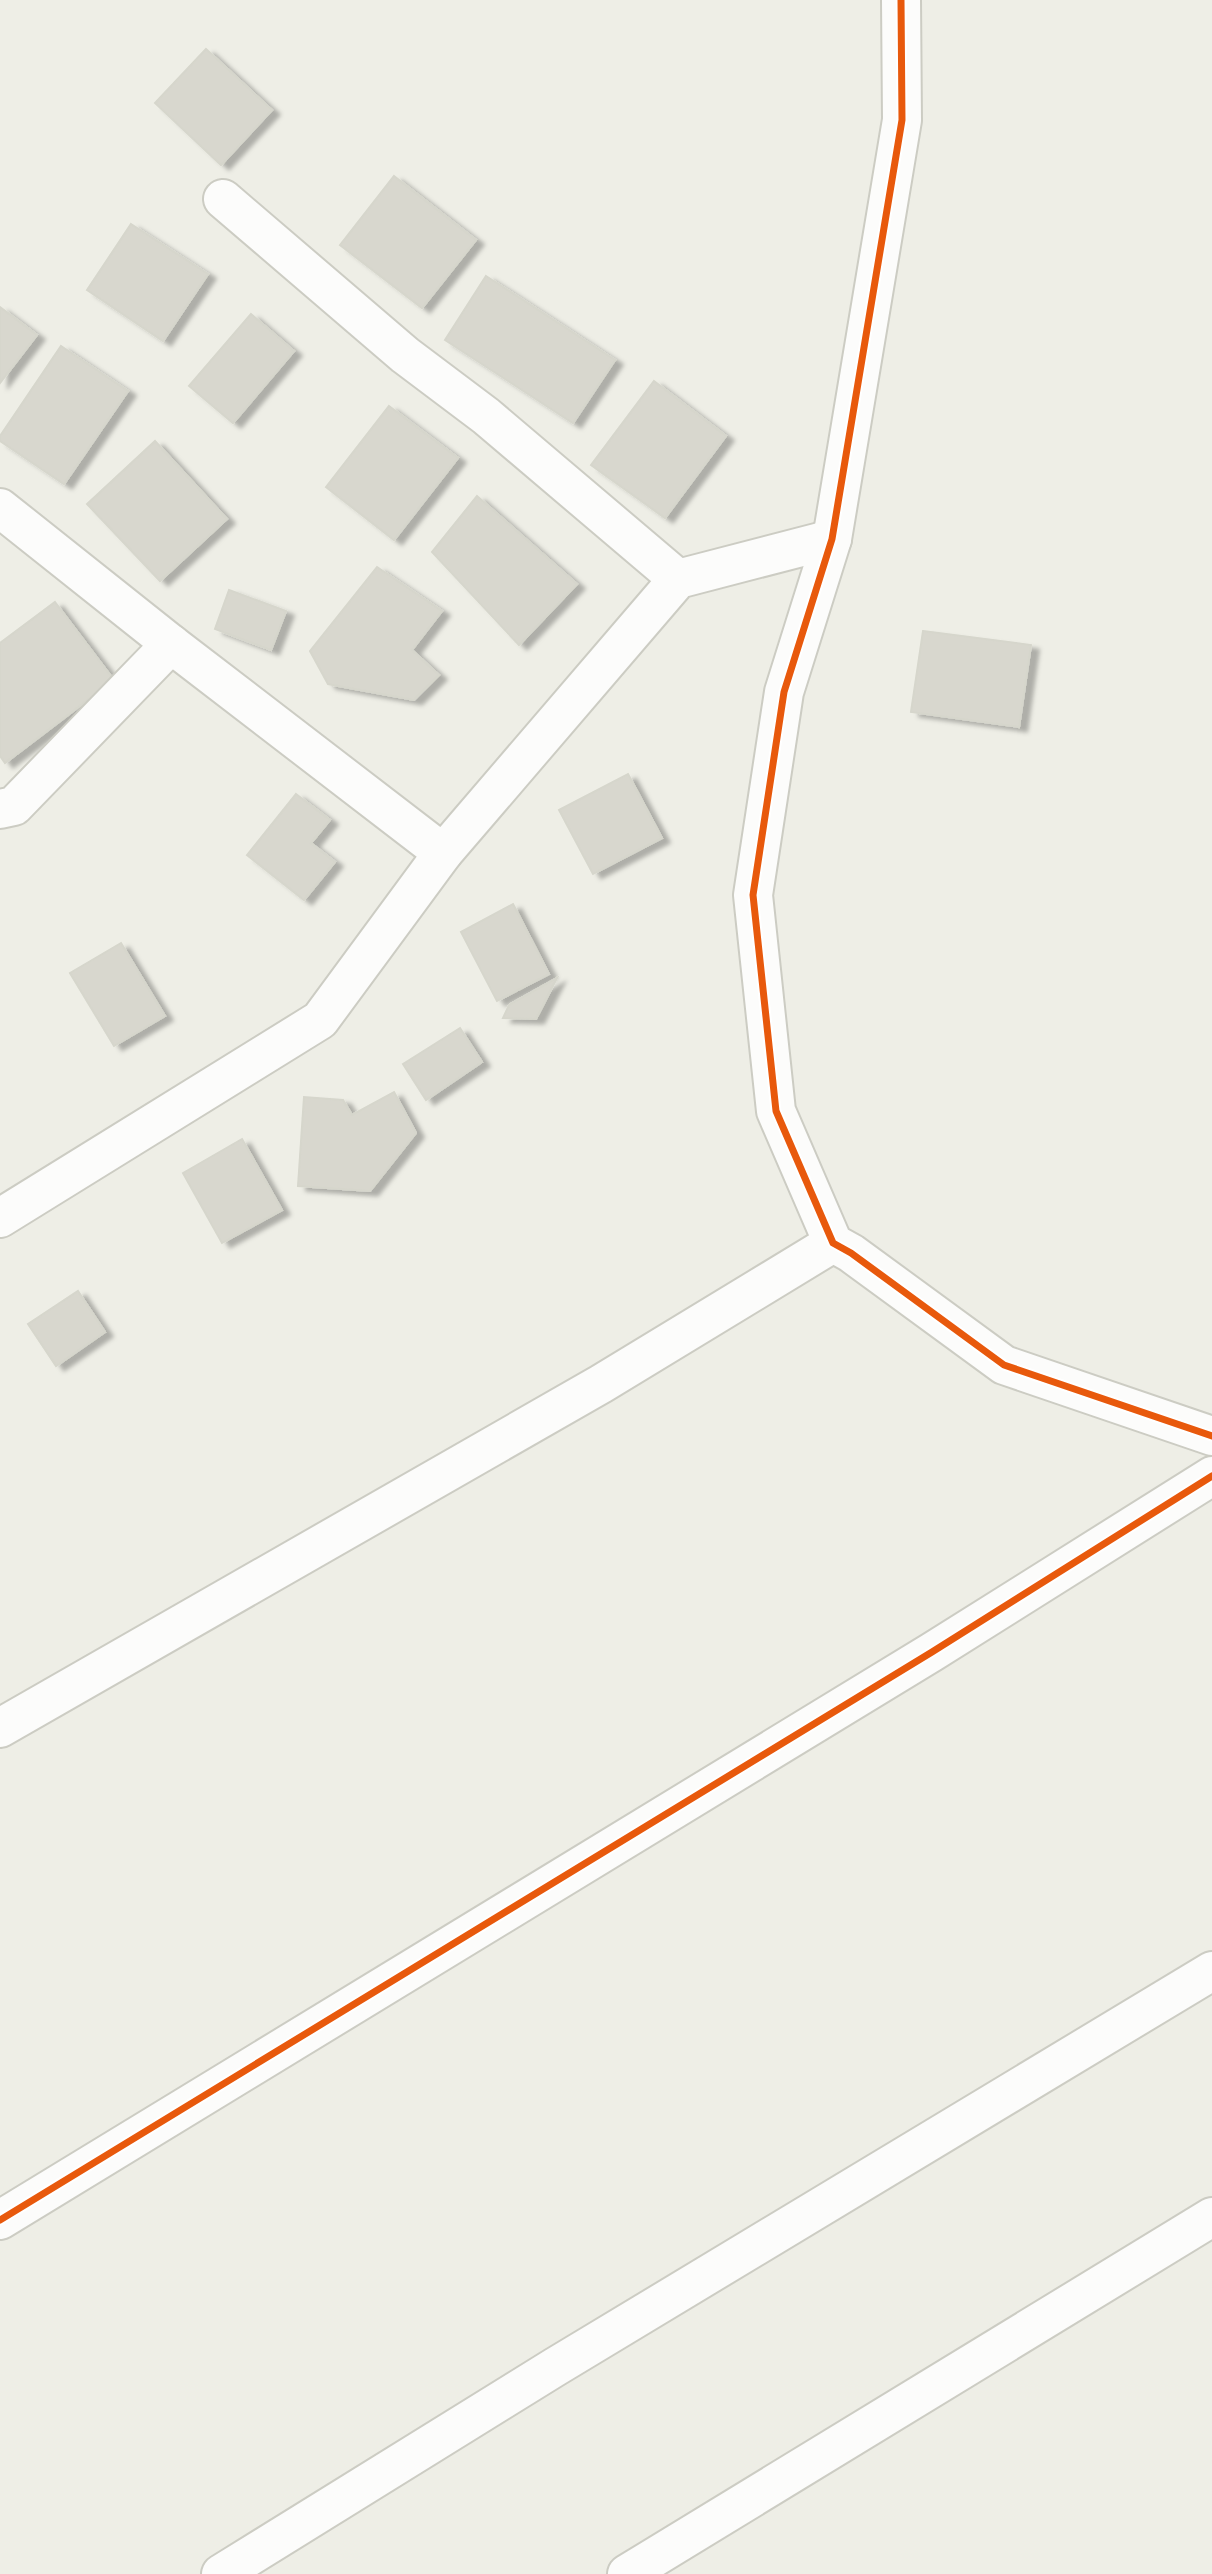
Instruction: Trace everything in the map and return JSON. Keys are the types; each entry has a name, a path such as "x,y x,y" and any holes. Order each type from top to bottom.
{"street":[{"path":"901,0 902,120 832,539 784,692 754,895 776,1111 833,1243 851,1253 1004,1364 1212,1436"},
{"path":"223,199 405,355 486,416 678,579"},
{"path":"0,508 171,644 443,853"},
{"path":"0,1218 320,1020 443,853 678,579 832,539"},
{"path":"0,809 14,806 171,644"},
{"path":"0,1728 601,1384 833,1243"},
{"path":"0,2220 920,1660 1212,1476"},
{"path":"221,2574 555,2367 1212,1971"},
{"path":"628,2574 1212,2217"}],"building":[{"path":"206,49 272,110 221,165 155,103"},
{"path":"394,176 476,240 422,308 340,245"},
{"path":"131,224 208,274 163,341 87,290"},
{"path":"486,276 615,360 573,423 445,340"},
{"path":"0,307 37,335 0,383"},
{"path":"251,314 294,351 233,423 189,386"},
{"path":"61,346 128,391 64,484 0,441 0,436"},
{"path":"654,381 726,436 665,518 591,465"},
{"path":"389,406 458,458 394,540 326,487"},
{"path":"155,441 227,519 160,581 87,504"},
{"path":"477,496 577,584 519,645 432,552"},
{"path":"377,567 442,611 412,650 439,675 414,700 328,684 310,651"},
{"path":"229,590 286,611 271,650 215,629"},
{"path":"55,602 114,680 5,763 0,756 0,643"},
{"path":"923,631 1031,645 1019,727 911,712"},
{"path":"628,774 662,838 593,874 559,810"},
{"path":"296,794 330,820 311,843 335,862 304,900 247,855"},
{"path":"513,904 549,974 497,1001 461,932"},
{"path":"121,943 165,1016 114,1046 70,973"},
{"path":"557,978 536,1019 503,1018 509,1005"},
{"path":"460,1028 482,1062 426,1100 403,1064"},
{"path":"394,1092 416,1133 370,1191 298,1186 304,1097 343,1100 352,1115"},
{"path":"242,1139 282,1210 222,1243 183,1173"},
{"path":"78,1291 105,1332 56,1366 28,1324"}],"cycle path":[{"path":"901,0 902,120 832,539 784,692 753,895 776,1111 833,1243 851,1253 1004,1365 1212,1436"},
{"path":"0,2220 932,1652 1212,1476"}]}
